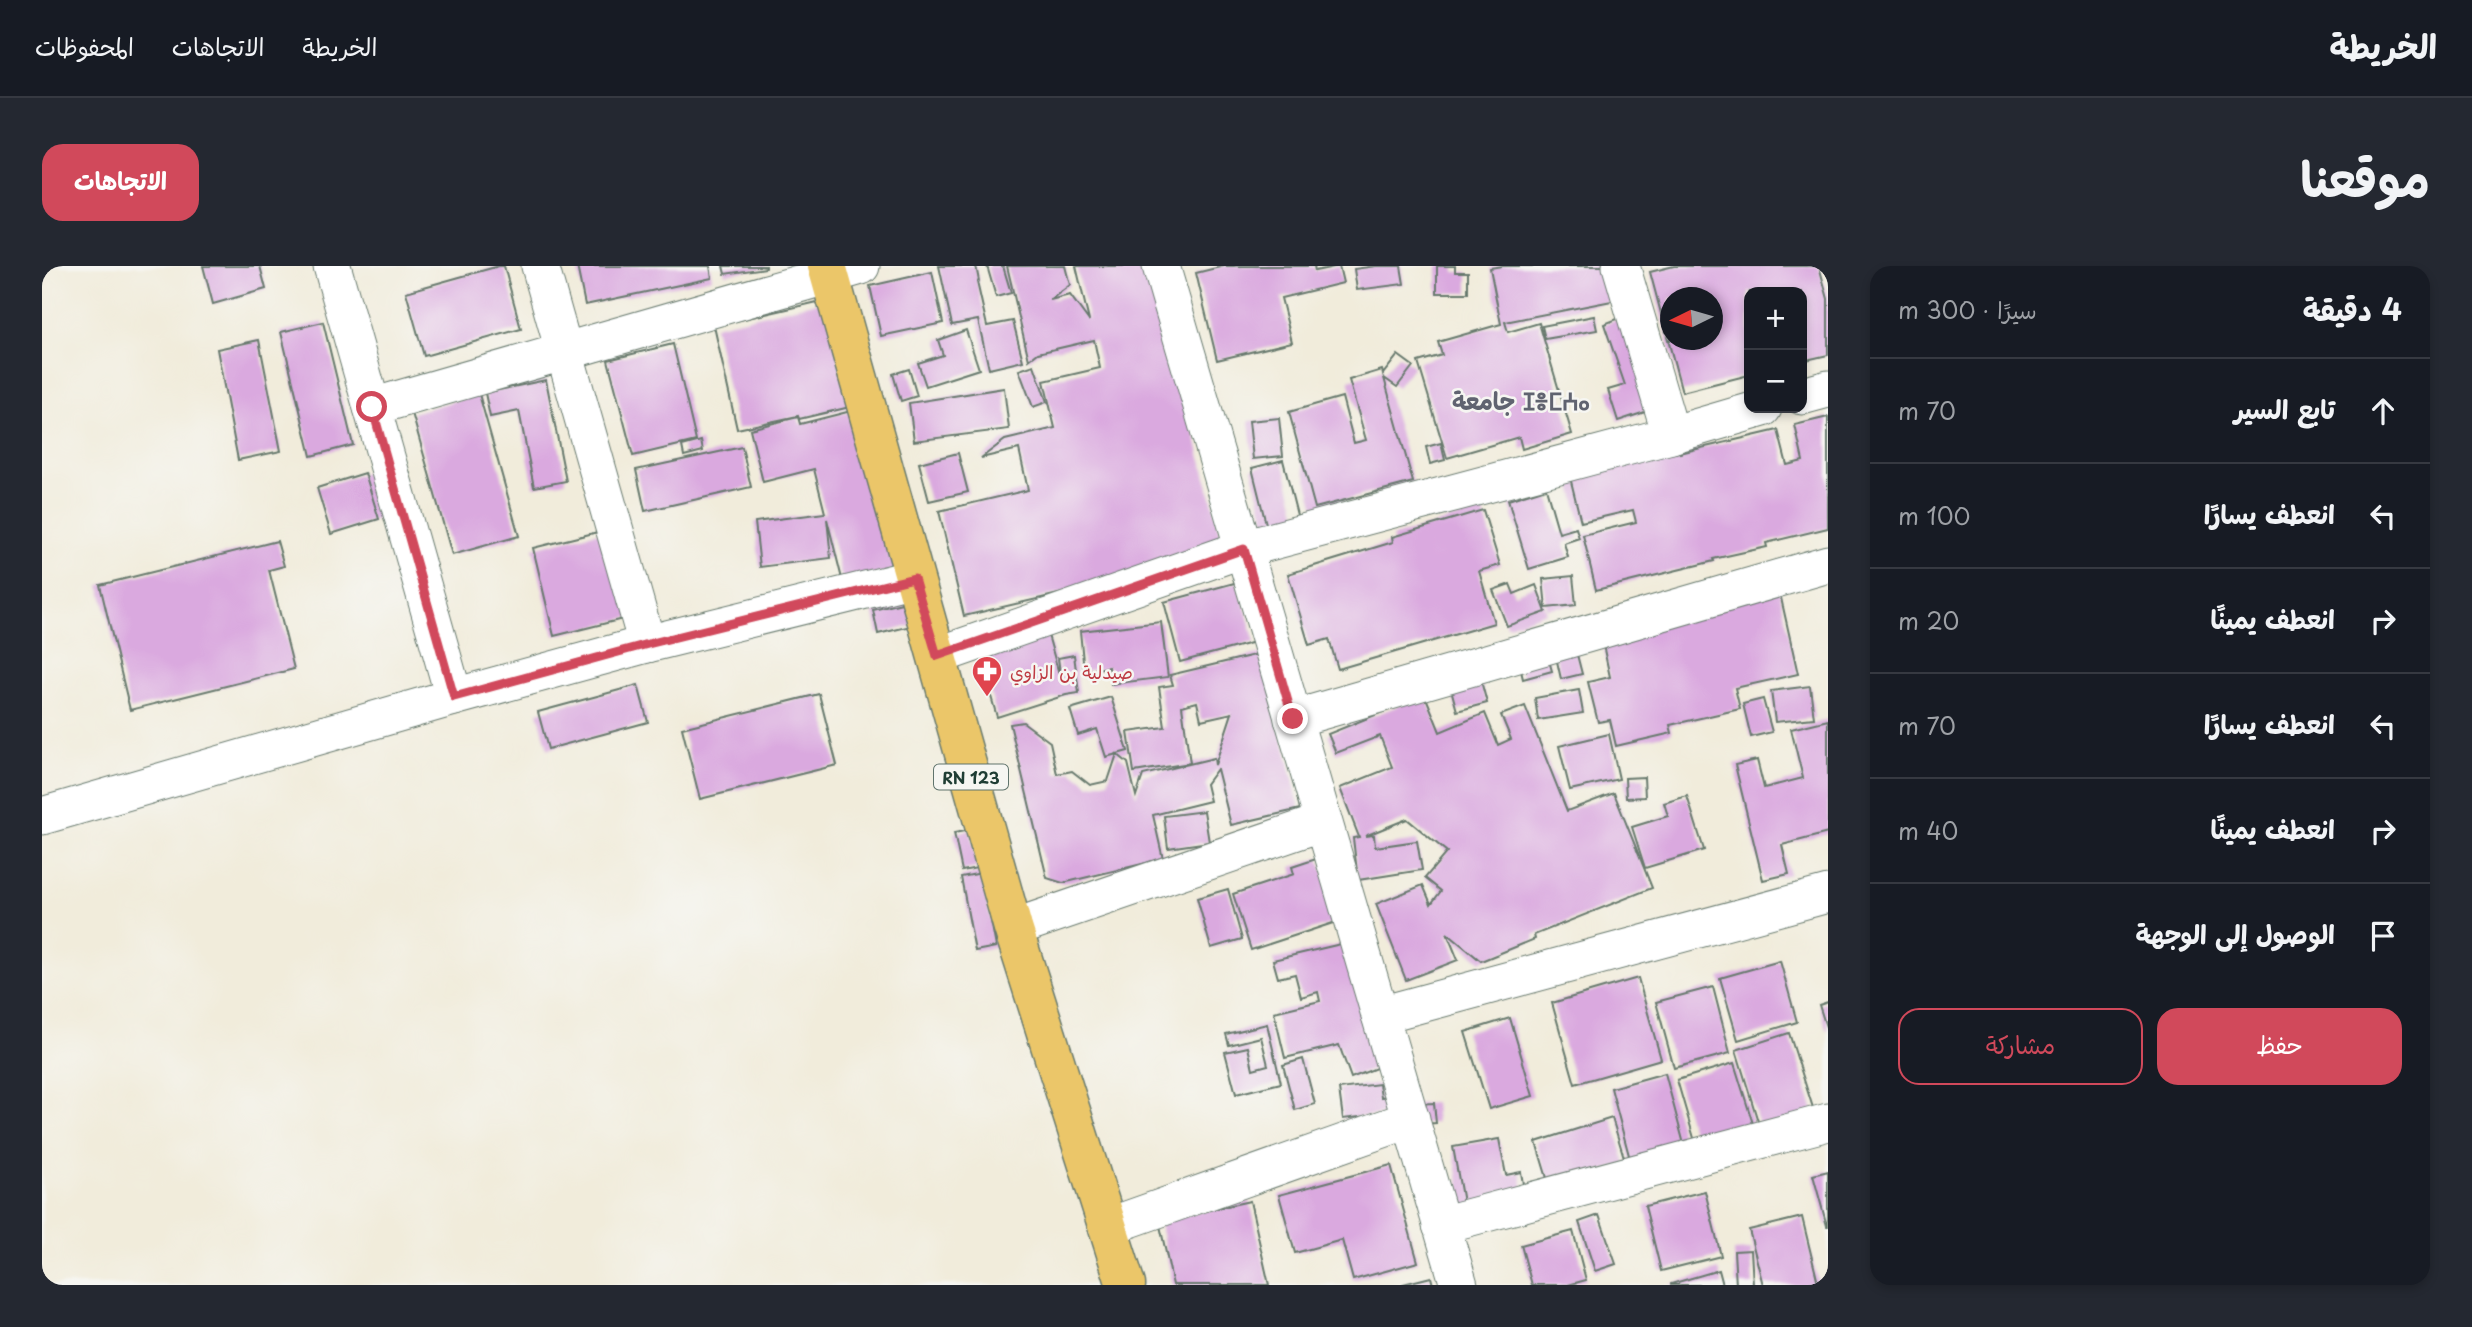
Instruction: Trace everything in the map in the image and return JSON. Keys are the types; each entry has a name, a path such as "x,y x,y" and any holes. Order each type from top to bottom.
{"main road":[{"name":"RN 123","path":"839,269 914,578 1013,928 1126,1285"}],"street":[{"path":"332,266 454,697"},
{"path":"540,266 648,644"},
{"path":"1161,266 1459,1285"},
{"path":"1621,266 1671,435"},
{"path":"372,407 839,269"},
{"path":"1807,395 1828,389"},
{"path":"937,656 1244,549 1746,413"},
{"path":"1293,719 1828,564"},
{"path":"42,816 648,644 914,578"},
{"path":"1013,928 1323,822"},
{"path":"1380,1015 1828,894"},
{"path":"1107,1227 1410,1119"},
{"path":"1441,1225 1828,1122"}],"building":[{"path":"203,266 260,266 266,289 213,304"},
{"path":"504,266 521,329 424,356 406,292"},
{"path":"577,266 710,266 712,278 585,305"},
{"path":"723,266 766,266 766,268 725,274"},
{"path":"939,266 976,266 987,326 1013,321 1023,361 989,369 978,320 952,325"},
{"path":"987,266 1003,266 1011,293 996,297"},
{"path":"1007,266 1065,266 1070,285 1050,300 1070,295 1089,321 1076,266 1152,266 1226,555 964,616 939,511 1028,490 1019,449 981,458 1005,440 1055,428 1044,381 1100,368 1094,340 1038,353 1029,360"},
{"path":"1224,266 1314,266 1315,271 1339,266 1343,283 1281,298 1292,342 1217,360 1196,273"},
{"path":"1401,266 1404,284 1357,290 1354,269"},
{"path":"1437,266 1455,266 1455,272 1468,272 1468,293 1437,293"},
{"path":"1610,266 1617,300 1505,322 1508,332 1539,323 1572,434 1522,449 1519,437 1447,458 1418,362 1442,355 1438,342 1501,324 1490,268"},
{"path":"1674,266 1819,266 1828,299 1828,355 1807,360 1807,287 1744,287 1744,376 1682,392 1671,350 1723,350 1723,287 1660,287 1660,310 1650,272"},
{"path":"932,272 943,323 881,336 870,286"},
{"path":"826,300 850,407 737,429 714,326"},
{"path":"1594,316 1597,330 1545,339 1542,326"},
{"path":"1625,316 1657,408 1618,421 1608,390 1625,385 1604,324"},
{"path":"323,322 353,445 311,456 281,332"},
{"path":"966,330 979,369 926,386 918,363 943,355 938,340"},
{"path":"259,340 281,451 238,460 217,349"},
{"path":"673,344 696,441 633,456 608,360"},
{"path":"1398,355 1413,366 1397,387 1384,378 1413,482 1315,508 1289,412 1342,397 1354,443 1366,440 1349,380 1382,370 1383,374"},
{"path":"1034,365 1047,402 1033,407 1019,370"},
{"path":"909,369 917,396 901,401 893,374"},
{"path":"546,380 566,481 534,487 519,411 490,417 485,393"},
{"path":"1004,388 1009,429 914,441 909,403"},
{"path":"479,394 519,536 452,555 412,413"},
{"path":"859,409 899,569 843,583 827,519 831,558 760,567 755,522 825,513 814,469 763,482 750,429 798,417 800,424"},
{"path":"1828,417 1828,528 1766,543 1767,547 1596,590 1583,535 1636,522 1633,510 1581,522 1569,473 1679,446 1680,453 1778,430 1787,465 1803,461 1795,425"},
{"path":"1279,418 1283,456 1253,459 1249,421"},
{"path":"701,441 703,451 684,456 682,446"},
{"path":"1441,443 1445,460 1430,464 1426,447"},
{"path":"742,447 751,487 645,511 636,470"},
{"path":"958,453 968,492 929,501 919,463"},
{"path":"1283,460 1298,519 1267,528 1252,468"},
{"path":"365,473 379,519 331,534 317,488"},
{"path":"1546,488 1559,533 1576,528 1579,538 1564,543 1568,557 1529,569 1508,500"},
{"path":"1483,510 1500,565 1479,571 1494,623 1338,669 1329,639 1309,645 1288,574 1393,542 1392,537"},
{"path":"610,529 631,617 554,636 533,548"},
{"path":"277,541 284,566 269,570 294,669 130,710 100,585"},
{"path":"1573,576 1576,605 1546,608 1543,579"},
{"path":"1238,582 1255,642 1180,662 1164,602"},
{"path":"1510,584 1514,594 1536,585 1546,612 1507,626 1493,590"},
{"path":"1779,589 1798,674 1735,688 1740,709 1670,725 1672,733 1616,746 1610,720 1598,722 1588,682 1610,677 1600,631"},
{"path":"910,601 915,625 878,634 873,610"},
{"path":"1161,622 1168,677 1111,684 1109,667 1084,671 1080,631"},
{"path":"1048,635 1061,681 1058,658 1074,655 1079,693 997,717 979,655"},
{"path":"1574,643 1582,674 1561,679 1554,648"},
{"path":"1546,650 1552,671 1523,679 1518,658"},
{"path":"1263,653 1300,809 1231,825 1217,769 1206,784 1210,801 1153,815 1163,859 1063,883 1047,878 1010,724 1023,722 1050,742 1057,774 1072,771 1090,785 1108,781 1117,754 1128,763 1136,796 1143,775 1214,758 1215,765 1232,713 1201,720 1197,702 1182,706 1190,763 1134,772 1128,732 1165,727 1159,687 1173,685 1170,675"},
{"path":"1478,670 1487,703 1457,711 1448,678"},
{"path":"638,685 648,722 548,749 538,712"},
{"path":"1810,686 1814,718 1775,722 1771,691"},
{"path":"1579,690 1583,713 1538,720 1535,698"},
{"path":"819,694 837,765 700,799 682,728"},
{"path":"1425,695 1440,732 1485,713 1498,745 1511,739 1501,715 1525,706 1567,811 1614,793 1652,888 1534,935 1535,939 1481,961 1447,933 1458,960 1406,980 1376,904 1423,885 1431,904 1441,891 1425,878 1447,852 1407,819 1365,836 1374,835 1375,847 1417,841 1422,870 1358,880 1353,838 1359,837 1340,788 1392,767 1380,736 1336,753 1328,734"},
{"path":"1111,697 1128,751 1106,757 1097,729 1078,735 1070,709"},
{"path":"1763,699 1772,732 1751,737 1743,704"},
{"path":"1828,720 1828,833 1782,845 1789,874 1763,880 1735,765 1757,760 1764,788 1803,778 1791,729"},
{"path":"1609,734 1619,779 1570,790 1559,746"},
{"path":"1644,777 1645,797 1626,798 1625,778"},
{"path":"1687,796 1704,850 1645,868 1632,827 1668,816 1664,803"},
{"path":"1204,811 1209,842 1168,848 1164,816"},
{"path":"970,830 977,868 962,871 954,833"},
{"path":"1319,858 1339,921 1251,950 1233,894 1294,874 1292,867"},
{"path":"982,873 996,947 975,951 961,877"},
{"path":"1228,889 1242,939 1211,948 1197,898"},
{"path":"1345,943 1379,1067 1351,1078 1339,1045 1285,1058 1274,1012 1320,1001 1318,992 1301,997 1295,974 1278,978 1273,960"},
{"path":"1780,961 1797,1022 1738,1040 1720,978"},
{"path":"1638,978 1661,1059 1575,1084 1552,1003"},
{"path":"1713,987 1730,1053 1674,1068 1656,1002"},
{"path":"1828,1002 1828,1030 1827,1030 1819,1005"},
{"path":"1510,1018 1533,1096 1489,1109 1465,1032"},
{"path":"1267,1024 1281,1083 1236,1094 1225,1052 1248,1047 1253,1069 1268,1065 1261,1037 1229,1045 1226,1034"},
{"path":"1789,1033 1814,1111 1760,1128 1736,1050"},
{"path":"1303,1059 1315,1104 1295,1110 1283,1065"},
{"path":"1734,1063 1754,1127 1696,1145 1677,1080"},
{"path":"1665,1073 1685,1148 1631,1163 1611,1088"},
{"path":"1379,1084 1381,1097 1394,1095 1396,1105 1434,1103 1436,1123 1393,1126 1392,1113 1343,1119 1339,1089"},
{"path":"1612,1118 1626,1164 1550,1188 1536,1142"},
{"path":"1499,1139 1506,1175 1521,1172 1525,1196 1464,1208 1453,1147"},
{"path":"1391,1165 1418,1262 1353,1280 1342,1240 1295,1253 1279,1195"},
{"path":"1828,1171 1828,1226 1827,1226 1813,1175"},
{"path":"1705,1191 1721,1256 1661,1271 1645,1206"},
{"path":"1250,1201 1269,1285 1173,1285 1159,1221"},
{"path":"1599,1215 1616,1264 1595,1271 1579,1222"},
{"path":"1802,1217 1818,1283 1763,1285 1749,1230"},
{"path":"1573,1231 1586,1280 1568,1285 1532,1285 1521,1245"},
{"path":"1751,1250 1753,1285 1736,1285 1734,1251"},
{"path":"1719,1270 1723,1285 1671,1285 1671,1284"},
{"path":"1431,1277 1433,1285 1403,1285 1403,1284"}],"place":[{"name":"صيدلية بن الزاوي","path":"987,698"}],"district":[{"name":"جامعة ⵊⴻⵎⵄⴰ","path":"1521,400"}],"route":[{"path":"372,407 454,697 648,644 914,578 937,656 1244,549 1293,719"}]}
